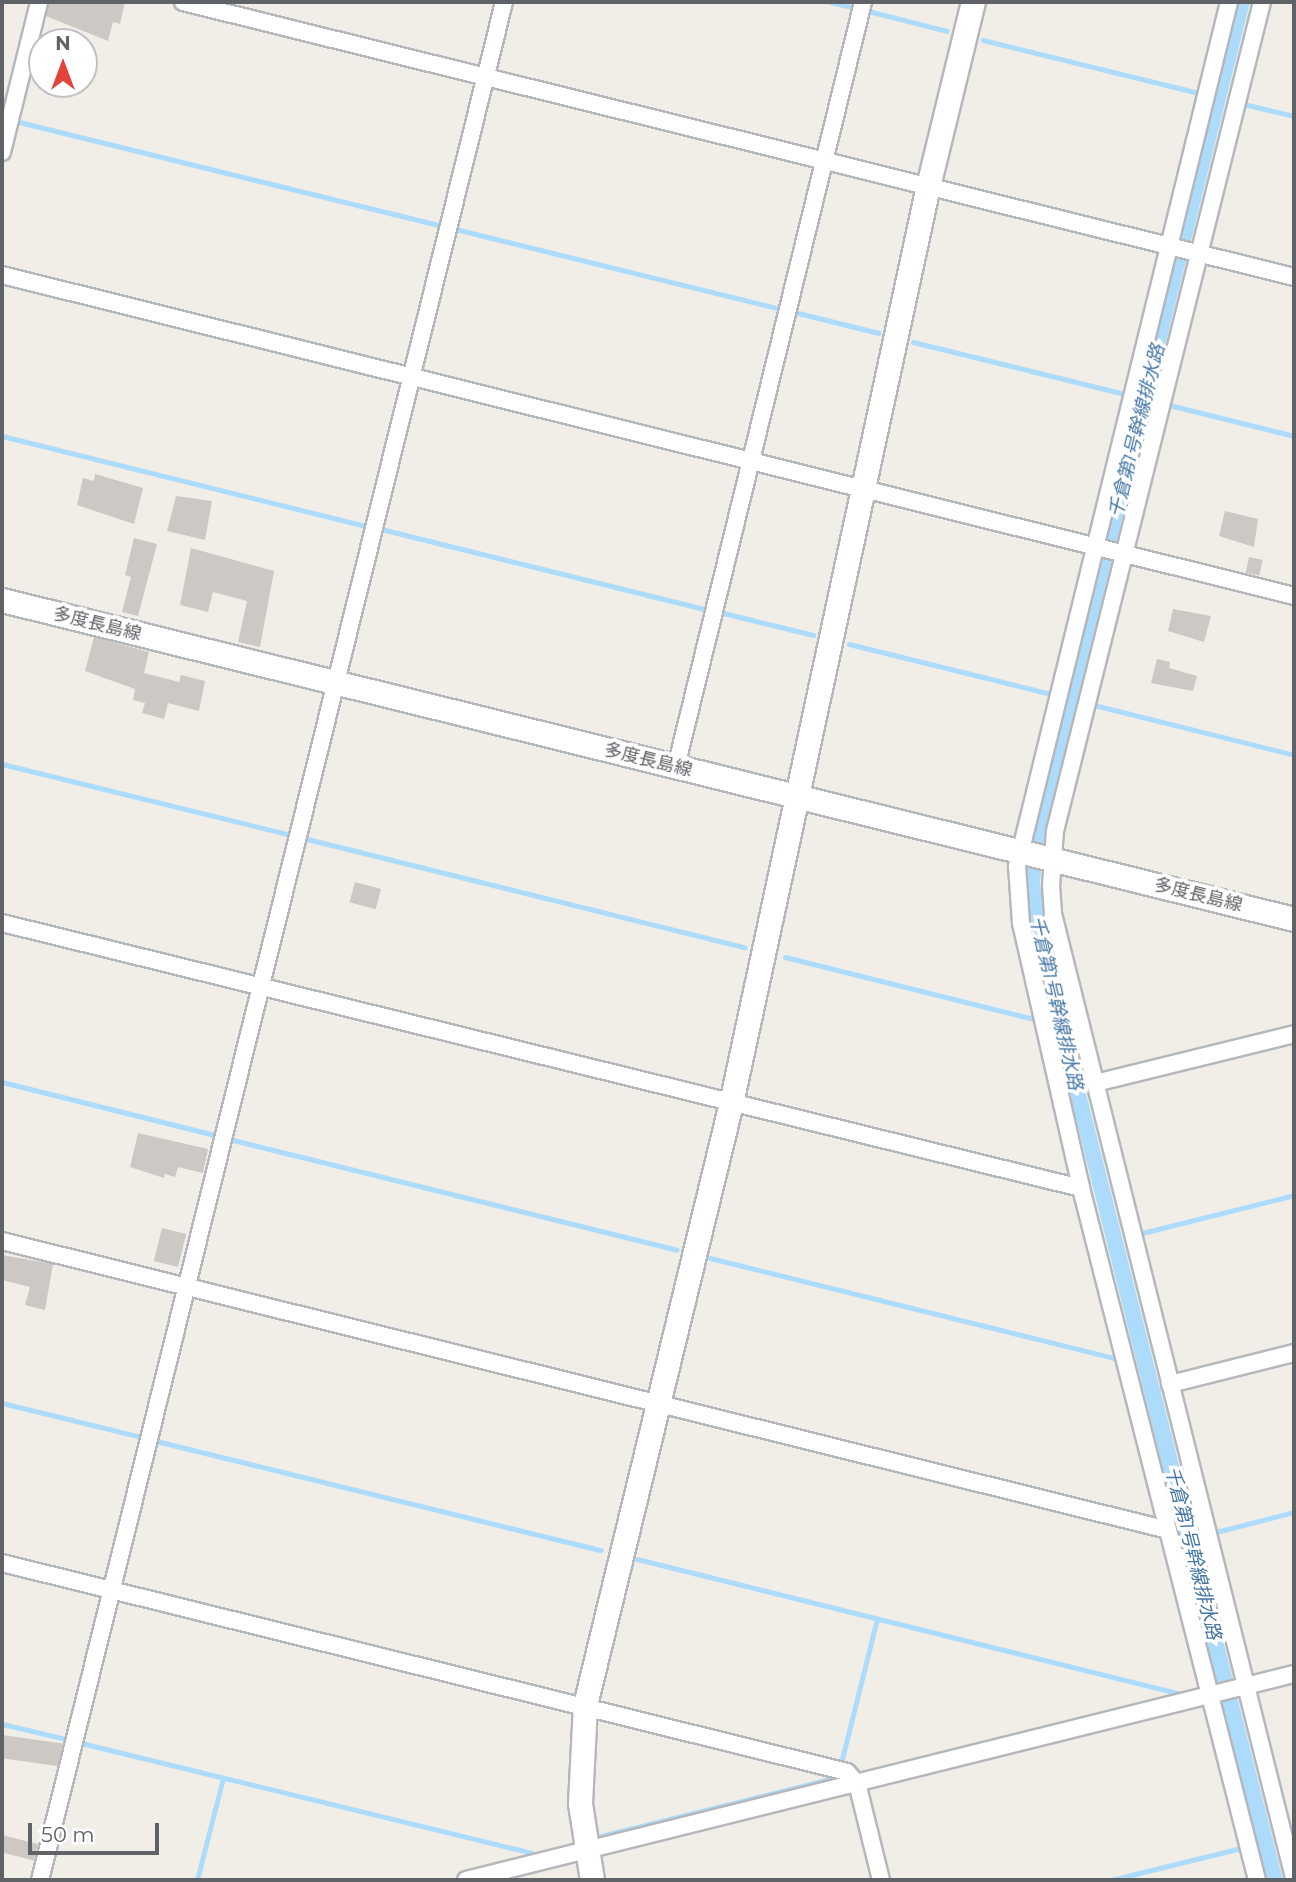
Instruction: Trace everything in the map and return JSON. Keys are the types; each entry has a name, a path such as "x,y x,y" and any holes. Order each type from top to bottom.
{"street":[{"path":"2,152 38,2"},
{"path":"183,2 1294,277"},
{"path":"40,1880 184,1287 261,987 504,2"},
{"path":"676,767 863,2"},
{"path":"593,1880 585,1850 579,1756 584,1705 730,1102 928,186 973,2"},
{"path":"1229,2 1021,852 1021,923 1081,1188 1213,1695 1257,1880"},
{"path":"1262,2 1121,554 1050,859 1054,914 1243,1687 1294,1878"},
{"path":"2,275 1294,596"},
{"name":"多度長島線","path":"2,600 1294,919"},
{"path":"2,923 1081,1188"},
{"path":"1095,1083 1294,1034"},
{"path":"2,1241 1168,1530"},
{"path":"1170,1384 1294,1353"},
{"path":"2,1563 847,1772 857,1783 881,1880"},
{"path":"466,1880 1294,1674"}],"water":[{"name":"千倉第1号幹線排水路","path":"1236,2 1250,2 1045,830 1040,882 1047,938 1283,1880 1265,1880 1030,933 1026,902 1027,853"}],"building":[{"path":"49,2 125,2 120,24 113,22 108,41 98,37 98,28 76,28 46,16"},
{"path":"95,474 143,488 134,524 77,505 83,478 94,481"},
{"path":"176,496 212,501 205,540 167,531"},
{"path":"1225,511 1258,519 1254,547 1219,536"},
{"path":"134,538 157,544 138,616 122,612 131,577 125,575"},
{"path":"191,548 274,571 260,647 238,642 247,601 213,592 208,612 180,605"},
{"path":"1249,557 1263,560 1259,576 1246,573"},
{"path":"1173,609 1211,616 1204,642 1168,631"},
{"path":"94,637 149,652 144,673 179,682 181,675 205,681 199,711 168,703 164,719 142,713 145,703 133,700 135,689 85,671"},
{"path":"1157,659 1170,662 1169,668 1197,676 1193,691 1151,683"},
{"path":"355,882 381,889 376,909 350,902"},
{"path":"138,1133 208,1149 203,1173 178,1167 175,1177 165,1174 164,1178 130,1167"},
{"path":"162,1228 186,1234 178,1267 154,1261"},
{"path":"2,1255 53,1264 45,1310 25,1305 30,1287 2,1280"},
{"path":"2,1735 62,1743 59,1766 2,1758"},
{"path":"2,1835 38,1844 34,1860 2,1853"}],"waterway":[{"path":"830,2 856,8"},
{"path":"868,11 947,31"},
{"path":"983,40 1199,93"},
{"path":"1243,104 1294,116"},
{"path":"15,121 440,225"},
{"path":"455,229 784,310"},
{"path":"794,312 878,333"},
{"path":"913,342 1124,394"},
{"path":"1169,405 1294,436"},
{"path":"2,436 366,526"},
{"path":"381,529 708,610"},
{"path":"719,612 813,635"},
{"path":"849,644 1051,694"},
{"path":"1094,705 1294,755"},
{"path":"2,764 290,835"},
{"path":"303,838 745,947"},
{"path":"785,957 1034,1019"},
{"path":"2,1082 214,1135"},
{"path":"229,1139 676,1250"},
{"path":"1142,1233 1294,1195"},
{"path":"710,1258 1121,1360"},
{"path":"2,1403 141,1437"},
{"path":"156,1441 601,1550"},
{"path":"1216,1532 1294,1512"},
{"path":"637,1559 1181,1694 1202,1688"},
{"path":"841,1763 877,1619"},
{"path":"2,1724 66,1739"},
{"path":"81,1743 532,1853"},
{"path":"601,1836 838,1777"},
{"path":"197,1880 223,1778"},
{"path":"1111,1880 1241,1848"}]}
